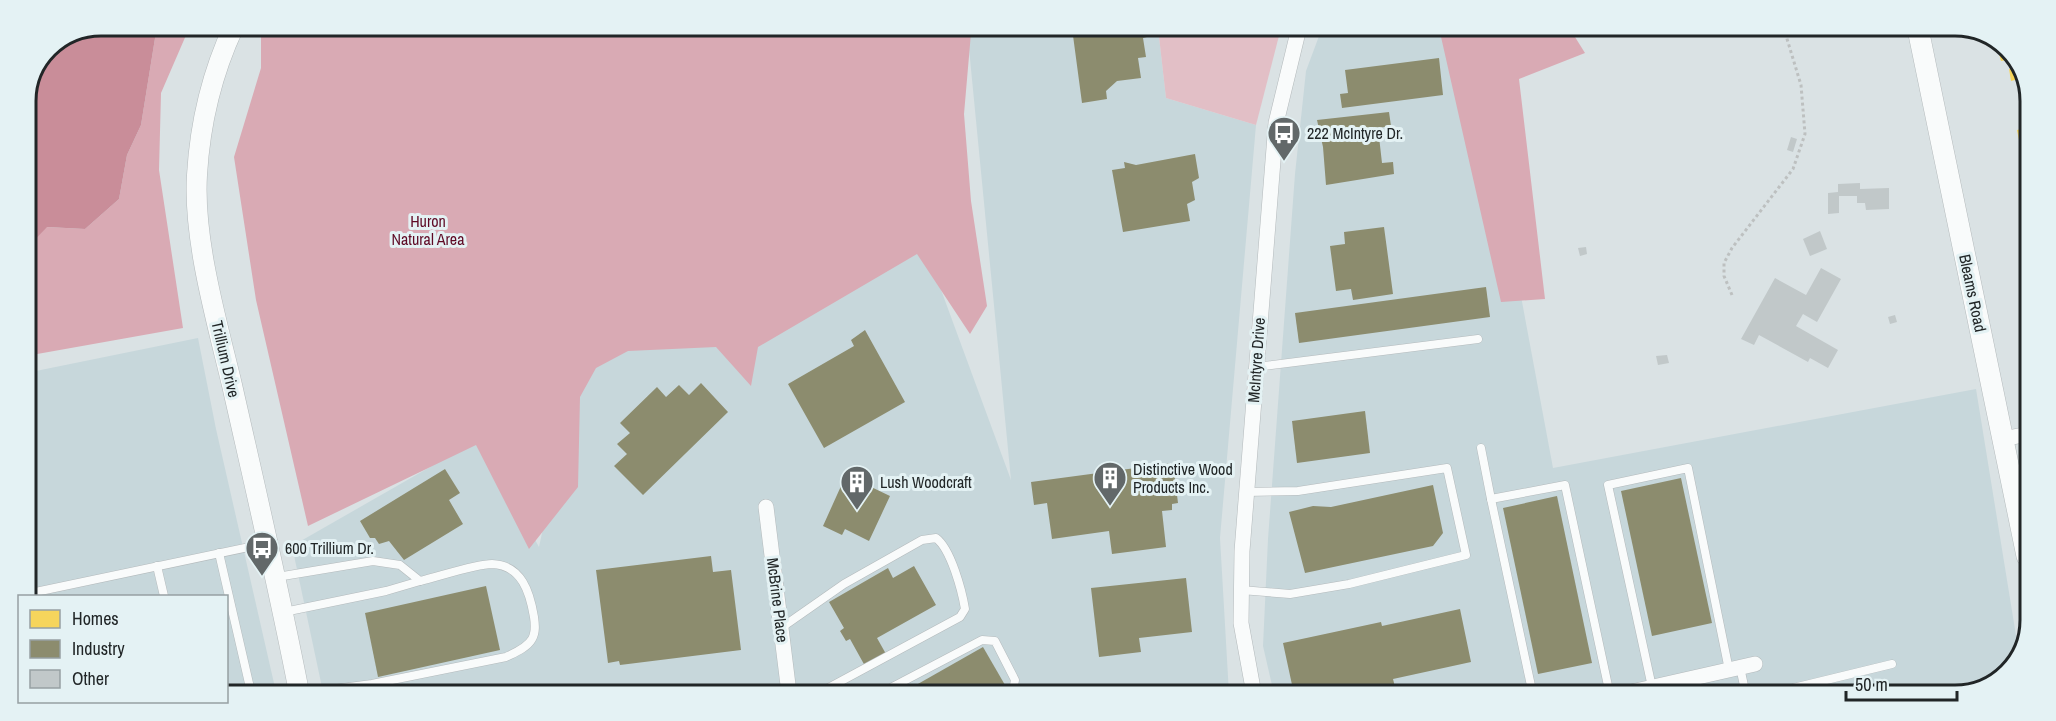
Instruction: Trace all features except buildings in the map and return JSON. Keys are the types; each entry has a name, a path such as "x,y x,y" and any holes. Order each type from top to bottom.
{"main road":[{"name":"Bleams Road","path":"1919,36 2020,522"}],"street":[{"name":"Trillium Drive","path":"230,36 212,81 204,119 197,176 200,222 213,302 276,577 298,685"},
{"name":"McIntyre Drive","path":"1252,685 1240,623 1246,492 1276,123 1297,36"},
{"path":"2003,439 2020,436"},
{"name":"McBrine Place","path":"766,507 788,685"},
{"path":"1661,685 1742,667"}],"lane":[{"path":"1256,367 1478,339"},
{"path":"1481,448 1531,685"},
{"path":"1241,590 1290,594 1349,584 1466,555 1447,468 1298,491 1246,492"},
{"path":"1652,685 1608,485 1688,468 1742,667 1745,685"},
{"path":"1491,499 1565,485 1608,685"},
{"path":"781,628 844,584 922,540 930,537 944,544 963,598 965,609 960,617 834,685"},
{"path":"36,592 268,543"},
{"path":"219,553 249,685"},
{"path":"276,577 373,561 400,565 420,581"},
{"path":"283,612 386,591 492,564 511,569 524,582 531,598 536,629 532,640 521,650 506,657 364,685"},
{"path":"157,566 164,595"},
{"path":"895,685 982,640 995,641 1015,680 1015,685"},
{"path":"1806,685 1892,664"}],"path":[{"path":"1732,295 1724,276 1724,263 1732,248 1793,169 1805,134 1801,85 1786,36"}],"shaded area":[{"path":"155,36 141,125 127,155 119,199 85,229 47,227 36,239 36,101 37,88 47,65 65,47 88,37"},
{"path":"968,36 1159,36 1166,98 1256,125 1220,538 1228,685 322,685 292,546 479,439 539,547 578,366 926,249 1011,480"},
{"path":"1159,36 1279,36 1256,125 1166,98"},
{"path":"1319,36 1472,36 1553,468 1976,389 2017,641 2007,660 1991,674 1976,682 1955,685 1272,685 1263,646 1268,539 1295,174 1306,71"},
{"path":"198,338 216,429 274,685 228,685 228,595 36,595 36,371"}],"green space":[{"path":"155,36 186,36 161,93 159,170 183,328 36,354 36,238 46,227 85,229 119,199 127,155 141,125"},
{"name":"Huron Natural Area","path":"261,36 971,36 964,114 971,201 987,306 970,334 917,254 758,347 751,386 716,347 628,351 596,368 580,397 578,487 529,549 476,445 308,526 256,300 234,157 261,68"},
{"path":"1441,36 1574,36 1585,53 1519,79 1545,299 1501,302"}],"place":[{"name":"222 McIntyre Dr.","path":"1284,162"},
{"name":"Distinctive Wood Products Inc.","path":"1110,507"},
{"name":"Lush Woodcraft","path":"857,511"},
{"name":"600 Trillium Dr.","path":"262,577"}]}
